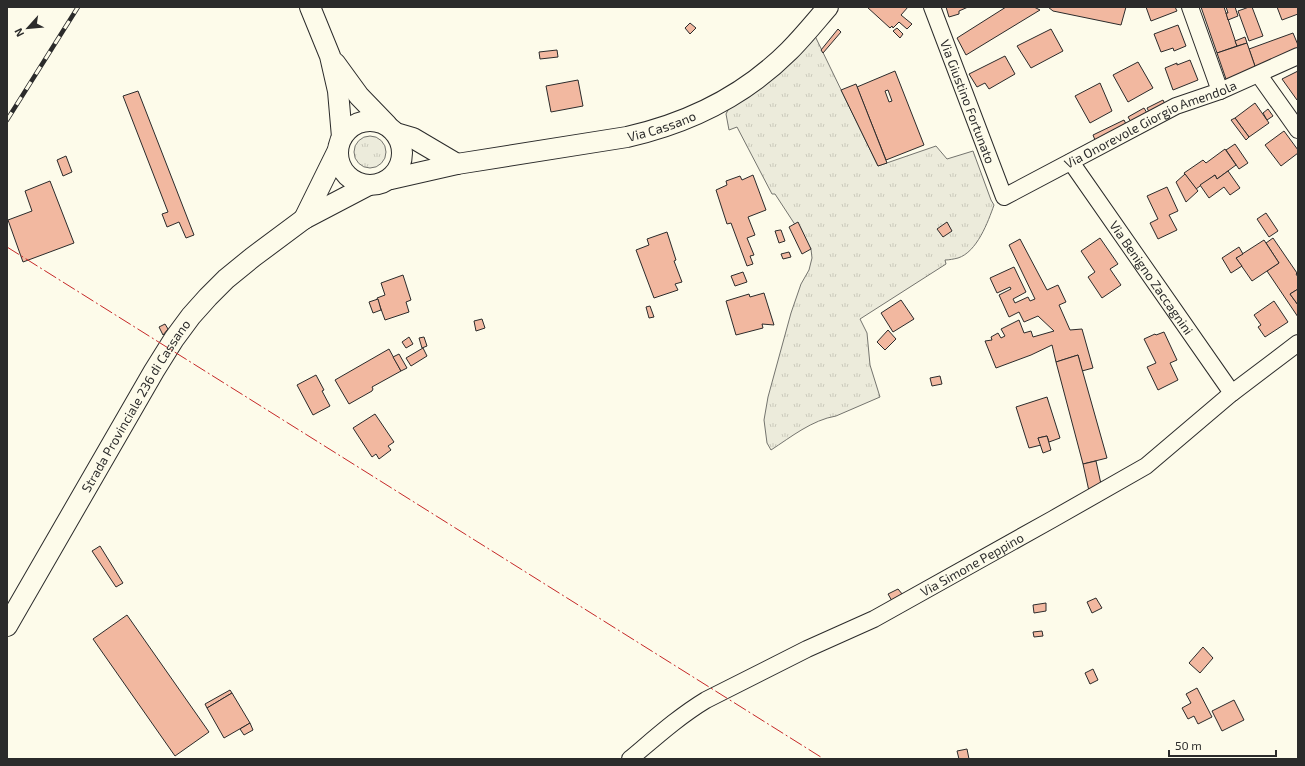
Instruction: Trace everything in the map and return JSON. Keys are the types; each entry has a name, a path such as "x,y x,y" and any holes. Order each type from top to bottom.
{"main road":[{"path":"310,7 330,56 338,91 340,144 339,160 342,170 357,183 367,186 380,184 391,178 398,171 403,152 401,142 391,129 359,96 330,56"},
{"name":"Via Cassano","path":"391,178 457,164 627,137 676,124 729,98 768,71 790,50 828,7"},
{"path":"304,219 348,129 357,124 367,121 377,122 413,138 457,164"},
{"name":"Strada Provinciale 236 di Cassano","path":"7,626 154,371 178,334 208,297 226,279 253,257 304,219 367,186"}],"street":[{"name":"Via Giustino Fortunato","path":"932,7 1004,197"},
{"path":"1190,7 1220,91"},
{"name":"Via Onorevole Giorgio Amendola","path":"1004,197 1176,106 1220,91 1259,75 1298,56"},
{"path":"1259,75 1298,130"},
{"name":"Via Benigno Zaccagnini","path":"1071,162 1232,393"},
{"name":"Via Simone Peppino","path":"630,759 662,731 706,700 874,618 1054,519 1146,466 1232,393 1298,343"}],"green space":[{"path":"815,36 878,166 936,146 947,159 973,151 994,205 981,236 971,250 958,258 945,260 946,264 860,319 867,333 870,365 880,397 836,416 810,425 771,450 767,443 764,420 768,397 791,313 801,284 809,270 812,258 811,249 775,194 772,194 737,127 729,130 726,114 731,104"},
{"path":"367,136 373,136 382,140 386,152 382,164 373,168 367,168 358,164 354,155 354,149 358,140"}],"building":[{"path":"867,7 908,7 901,15 912,24 907,29 899,22 893,28 892,26 890,28"},
{"path":"946,7 968,7 959,11 959,14 949,17"},
{"path":"1006,7 1034,7 1040,10 966,55 957,38"},
{"path":"1048,7 1126,7 1121,25 1053,11"},
{"path":"1146,7 1175,7 1177,11 1151,21"},
{"path":"1201,7 1224,7 1237,46 1217,53"},
{"path":"1226,7 1235,7 1238,16 1228,20"},
{"path":"1252,7 1263,36 1249,41 1238,11"},
{"path":"1277,7 1298,7 1298,14 1282,20"},
{"path":"690,23 696,28 690,34 685,28"},
{"path":"1178,25 1186,46 1174,51 1173,48 1161,52 1154,34"},
{"path":"897,28 903,34 900,38 893,31"},
{"path":"838,29 841,32 823,53 821,50"},
{"path":"1051,29 1063,51 1031,68 1017,46"},
{"path":"1293,33 1298,45 1298,54 1257,72 1249,49"},
{"path":"1245,37 1247,43 1237,46 1235,41"},
{"path":"1247,43 1257,72 1227,82 1217,53"},
{"path":"557,50 558,57 540,59 539,52"},
{"path":"1005,56 1015,74 989,89 985,83 977,87 969,74"},
{"path":"1190,60 1198,80 1173,90 1165,68"},
{"path":"1138,62 1153,88 1128,102 1113,75"},
{"path":"895,71 924,145 886,160 857,87","holes":["888,90 892,101 889,102 885,91"]},
{"path":"1298,71 1298,100 1297,100 1282,79"},
{"path":"578,80 583,106 551,112 546,86"},
{"path":"1100,83 1112,111 1090,123 1075,96"},
{"path":"856,84 887,163 878,166 841,90"},
{"path":"138,91 194,235 186,238 179,222 167,227 162,214 168,212 123,96"},
{"path":"1163,100 1165,104 1149,112 1147,108"},
{"path":"1255,103 1269,123 1249,137 1235,118"},
{"path":"1144,108 1147,113 1131,122 1128,117"},
{"path":"1268,109 1273,116 1267,120 1263,113"},
{"path":"1235,118 1249,137 1246,140 1231,120"},
{"path":"1124,120 1126,124 1095,140 1093,135"},
{"path":"1284,131 1298,150 1298,153 1281,166 1265,145"},
{"path":"1235,144 1248,163 1239,169 1226,150"},
{"path":"1225,149 1236,165 1217,179 1215,175 1196,189 1184,173 1203,160 1206,163"},
{"path":"66,156 72,172 63,176 57,160"},
{"path":"1228,171 1240,188 1230,195 1224,187 1209,198 1200,185 1215,175 1217,179"},
{"path":"1185,174 1198,191 1186,202 1176,182"},
{"path":"753,175 766,210 748,217 755,235 747,238 754,255 750,256 753,264 747,266 731,223 727,224 716,190 727,185 726,181 740,176 742,180"},
{"path":"50,181 74,243 23,262 8,220 32,211 25,191"},
{"path":"1167,187 1178,211 1169,215 1177,230 1158,239 1150,223 1158,219 1147,196"},
{"path":"1266,213 1278,231 1269,237 1257,219"},
{"path":"798,222 811,249 802,254 789,227"},
{"path":"947,222 952,231 943,237 937,229"},
{"path":"781,230 785,241 779,243 775,231"},
{"path":"667,232 676,260 674,261 682,282 675,284 678,290 654,298 636,250 649,245 647,239"},
{"path":"1100,238 1118,264 1110,269 1121,285 1102,298 1088,277 1095,272 1081,251"},
{"path":"1273,238 1297,273 1298,289 1290,294 1298,305 1298,317 1267,271 1279,263 1266,243"},
{"path":"1020,239 1047,290 1058,285 1066,302 1059,305 1070,330 1082,329 1093,368 1082,371 1078,355 1056,362 1052,345 1031,355 996,368 985,341 992,340 991,337 998,333 1001,338 1005,336 1001,329 1019,320 1024,333 1031,331 1033,337 1054,331 1038,316 1024,322 1019,312 1009,317 999,295 1011,289 1010,287 997,293 990,278 1014,267 1026,292 1013,299 1015,303 1028,297 1030,301 1035,299 1009,245"},
{"path":"1264,240 1279,263 1252,281 1236,258"},
{"path":"1239,247 1243,254 1236,258 1242,266 1231,273 1222,258"},
{"path":"789,252 791,257 783,259 781,254"},
{"path":"743,272 747,282 735,286 731,276"},
{"path":"403,275 411,300 406,302 409,312 385,320 377,298 385,295 381,283"},
{"path":"1298,289 1298,305 1290,294"},
{"path":"764,293 774,325 762,324 763,328 736,335 726,301 749,294 750,297"},
{"path":"378,299 381,310 373,313 369,302"},
{"path":"901,300 914,319 893,332 881,313"},
{"path":"1274,301 1288,322 1265,337 1258,327 1261,325 1254,315"},
{"path":"650,306 654,317 649,318 646,307"},
{"path":"482,319 485,328 476,331 474,321"},
{"path":"165,324 168,329 163,335 159,327"},
{"path":"888,330 896,339 885,350 877,342"},
{"path":"1164,332 1177,360 1170,363 1178,380 1158,390 1147,367 1156,363 1144,339"},
{"path":"409,337 413,344 406,348 402,342"},
{"path":"424,337 427,346 422,348 419,338"},
{"path":"423,348 427,356 411,366 406,358"},
{"path":"389,349 401,371 372,387 372,391 349,404 335,380"},
{"path":"399,354 407,368 401,371 393,357"},
{"path":"1078,355 1107,458 1083,464 1056,362"},
{"path":"316,375 330,406 313,415 297,385"},
{"path":"940,376 942,384 932,386 930,378"},
{"path":"1047,397 1060,438 1049,442 1047,436 1038,438 1041,445 1029,448 1016,407"},
{"path":"375,414 394,442 388,446 391,450 379,459 376,454 372,457 353,428"},
{"path":"1047,436 1051,450 1043,453 1038,438"},
{"path":"1096,461 1101,484 1089,491 1083,464"},
{"path":"100,546 123,583 116,587 92,551"},
{"path":"898,589 903,595 892,601 888,594"},
{"path":"1096,598 1102,608 1092,613 1087,602"},
{"path":"1046,603 1046,611 1034,613 1033,605"},
{"path":"127,615 209,732 175,756 93,639"},
{"path":"1042,631 1043,636 1034,637 1033,632"},
{"path":"1203,647 1213,658 1200,673 1189,663"},
{"path":"1093,669 1098,680 1090,684 1085,673"},
{"path":"1197,688 1212,717 1198,724 1194,716 1188,719 1182,708 1191,703 1186,694"},
{"path":"230,690 232,693 207,708 205,704"},
{"path":"232,693 250,723 224,738 207,708"},
{"path":"1234,700 1244,720 1222,731 1212,711"},
{"path":"250,723 253,730 244,735 240,729"},
{"path":"967,749 969,759 959,759 957,751"}],"railway":[{"path":"7,120 78,7"}],"power":[{"path":"7,247 824,759"}]}
